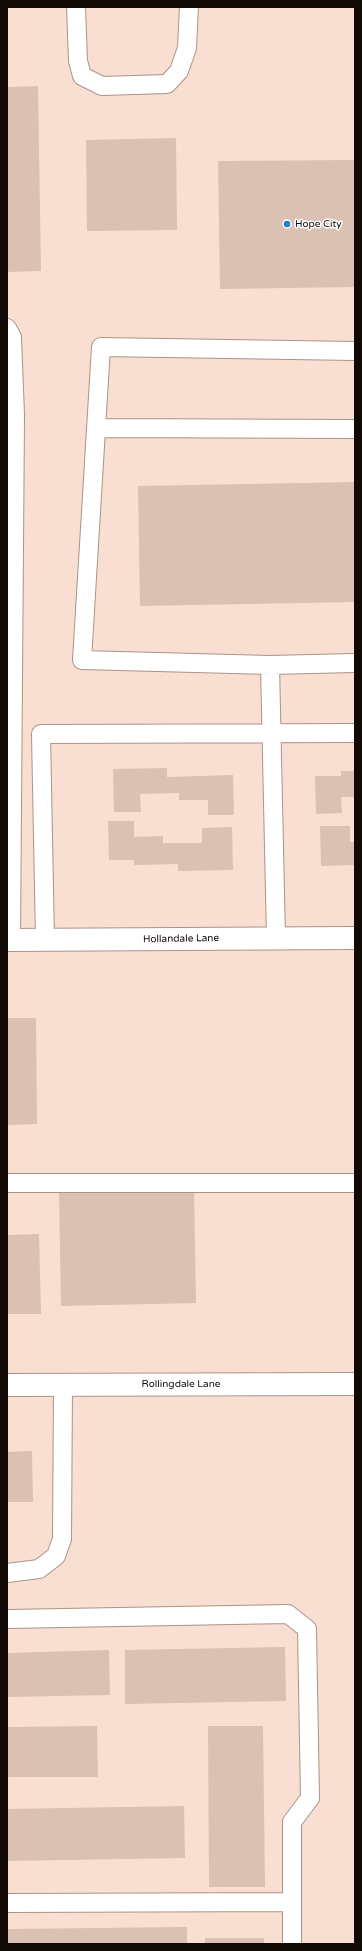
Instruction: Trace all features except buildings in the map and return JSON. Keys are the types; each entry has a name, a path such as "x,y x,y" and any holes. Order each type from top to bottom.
{"street":[{"name":"Hollandale Lane","path":"9,940 355,938"},
{"name":"Rollingdale Lane","path":"7,1385 355,1384"}],"lane":[{"path":"76,7 78,61 82,76 102,86 167,84 179,71 187,48 189,7"},
{"path":"7,328 12,337 16,415 9,940"},
{"path":"355,351 101,347 82,660 270,665 355,663"},
{"path":"96,428 355,429"},
{"path":"270,665 276,938"},
{"path":"45,940 41,734 355,733"},
{"path":"7,1183 355,1183"},
{"path":"7,1573 38,1570 56,1556 62,1539 63,1385"},
{"path":"7,1619 288,1614 308,1629 310,1798 292,1822 292,1944"},
{"path":"7,1903 292,1902"}],"place":[{"name":"Hope City","path":"287,224"}]}
